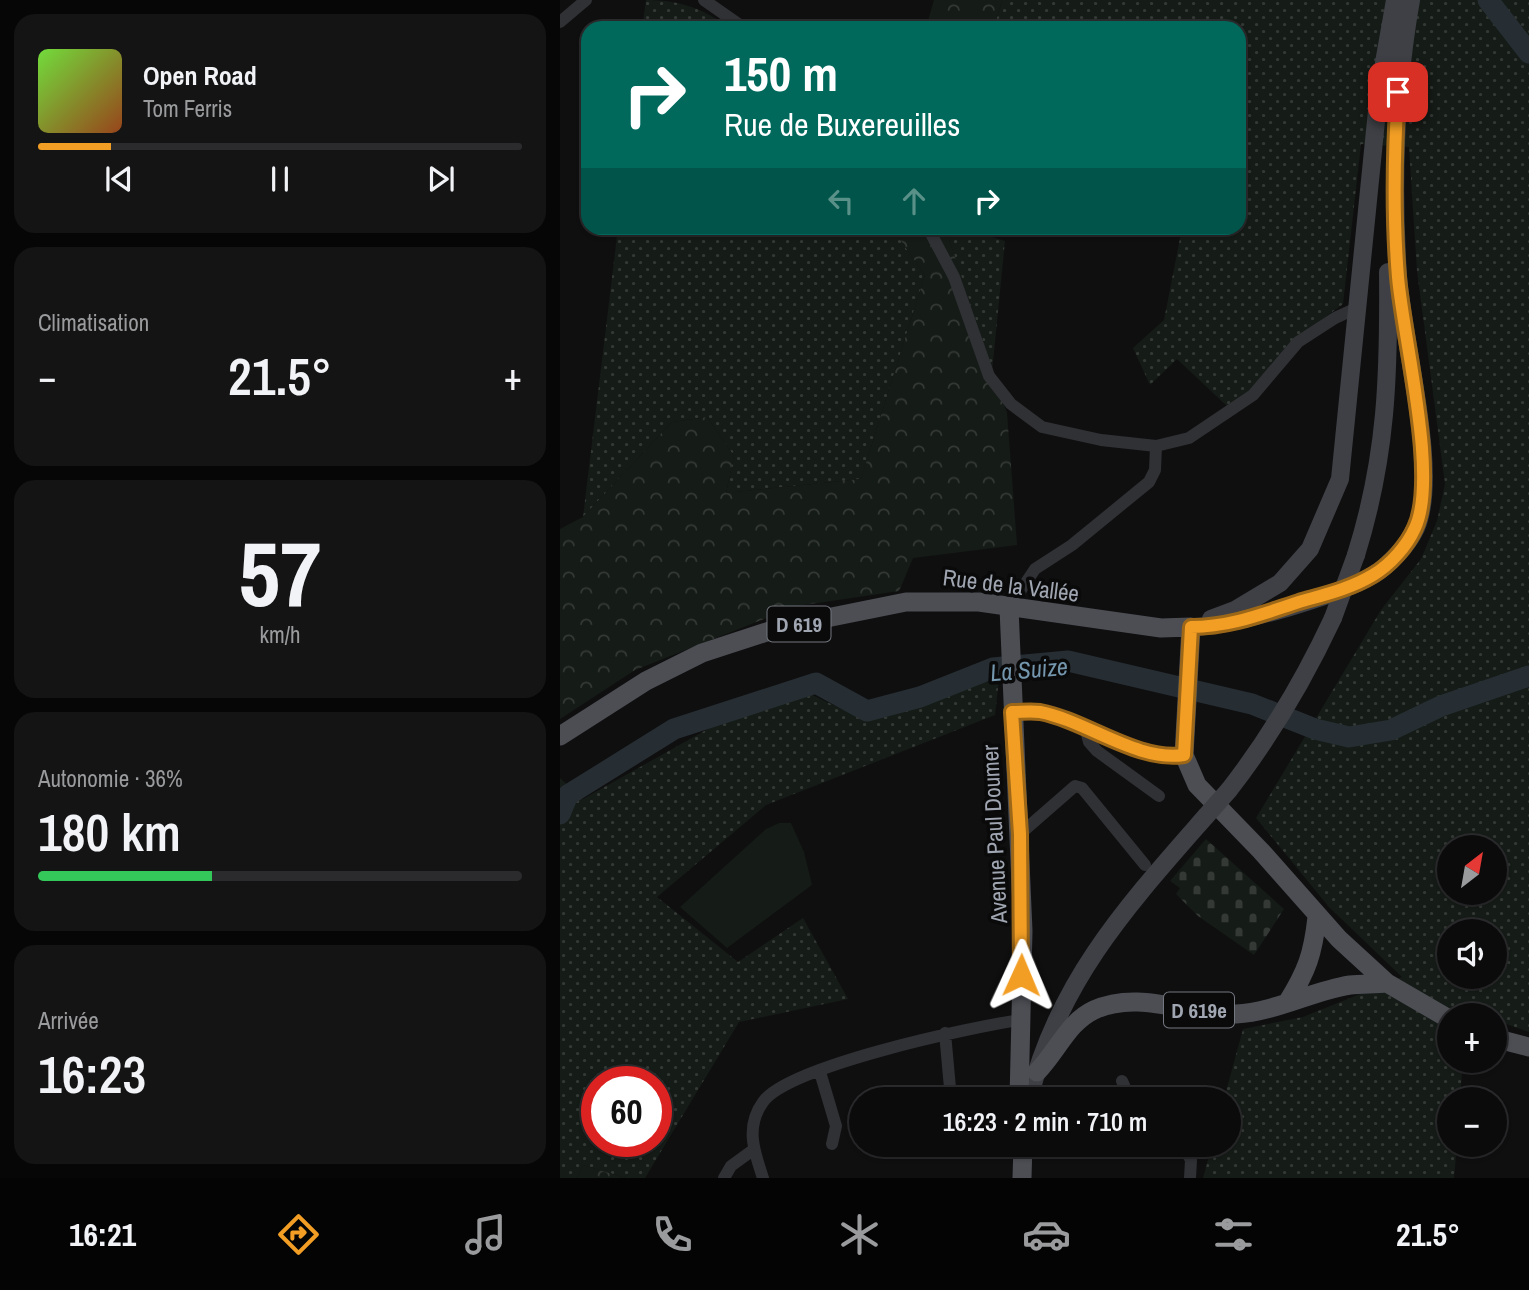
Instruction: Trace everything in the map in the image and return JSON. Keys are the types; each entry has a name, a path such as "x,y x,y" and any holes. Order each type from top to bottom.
{"main road":[{"path":"1191,627 1235,610 1280,583 1310,549 1339,479 1359,307 1379,91 1395,0"},
{"path":"1033,1087 1048,1040 1097,945 1228,790 1283,714 1333,618 1356,555 1379,467 1384,426 1389,361 1385,143 1401,0"},
{"path":"1191,627 1215,627 1244,621 1328,594 1371,576 1393,558 1415,528 1424,484 1398,278 1395,205 1399,66 1411,0"},
{"name":"Rue de la Vallée","path":"560,736 646,681 702,653 749,636 906,602 954,600 1161,628 1191,627"},
{"name":"Avenue Paul Doumer","path":"1009,608 1010,688 1020,834 1019,1087"},
{"path":"1191,627 1184,755 1197,785 1261,851 1317,917 1387,983 1437,1012"},
{"path":"1287,1003 1313,953 1317,917"},
{"name":"D 619e","path":"1037,1072 1054,1055 1070,1027 1082,1017 1105,1006 1139,1001 1236,1014 1349,986 1387,983"},
{"path":"1507,1041 1529,1047"},
{"path":"1022,1178 1023,1157"}],"street":[{"path":"560,22 586,0"},
{"path":"704,0 734,21"},
{"path":"932,235 954,277 989,376 1011,404 1042,427 1101,440 1156,446 1189,438 1252,395 1298,342 1335,318 1359,307"},
{"path":"1009,608 1035,569 1072,545 1149,482 1155,470 1156,446"},
{"path":"1012,712 1039,712 1085,727 1149,754 1184,755"},
{"path":"1085,727 1088,742 1097,751 1159,796"},
{"path":"1020,834 1075,786 1082,788 1145,865"},
{"path":"763,1178 753,1150 755,1117 769,1094 786,1082 881,1050 946,1033 1020,1020"},
{"path":"946,1033 950,1087"},
{"path":"820,1072 836,1126 832,1144"},
{"path":"1122,1080 1125,1087"},
{"path":"724,1178 731,1166 753,1150"},
{"path":"1189,1157 1190,1178"}],"green space":[{"path":"646,0 690,6 719,21 643,21"},
{"path":"934,0 1002,0 996,21 928,21"},
{"path":"1002,0 1529,0 1529,1032 1507,1024 1507,1003 1437,1003 1437,1073 1462,1073 1461,1087 1437,1087 1437,1157 1456,1157 1454,1178 1203,1178 1209,1157 1241,1157 1241,1087 1227,1087 1243,1029 1303,1017 1402,977 1329,907 1256,818 1381,610 1421,559 1437,521 1445,484 1417,271 1409,147 1361,144 1343,304 1289,344 1251,390 1228,407 1177,359 1150,385 1133,348 1164,320 1181,235 1246,235 1246,21 996,21"},
{"path":"617,235 897,235 925,275 861,479 726,493 734,456 707,417 672,422 583,517"},
{"path":"897,235 950,235 1007,413 1017,545 913,558 899,591 797,606 635,670 560,719 560,529 583,517 672,422 707,417 734,456 726,493 861,479 925,275"},
{"path":"950,235 989,235 1005,241 992,372"},
{"path":"999,679 995,715 766,805 657,897 738,962 803,918 848,999 739,1022 672,1133 672,1066 581,1066 581,1157 658,1157 645,1178 626,1178 583,1165 577,1178 560,1178 560,778 583,799 715,725 806,692 850,713"},
{"path":"779,823 791,823 804,852 812,885 727,948 680,907 766,829"},
{"path":"1206,839 1284,909 1254,955 1198,916 1176,894 1180,888 1170,881"},
{"path":"583,1165 626,1178 577,1178"}],"waterway":[{"name":"La Suize","path":"1488,0 1529,53"},
{"name":"La Suize","path":"560,814 568,795 674,729 816,683 867,711 920,697 993,668 1068,661 1252,704 1315,729 1349,737 1391,730 1441,706 1529,676"}],"route":[{"path":"1021,975 1023,931 1020,834 1012,712 1039,712 1085,727 1149,754 1184,755 1191,627 1215,627 1244,621 1328,594 1371,576 1393,558 1415,528 1424,484 1420,434 1398,278 1395,205 1398,92"}]}
